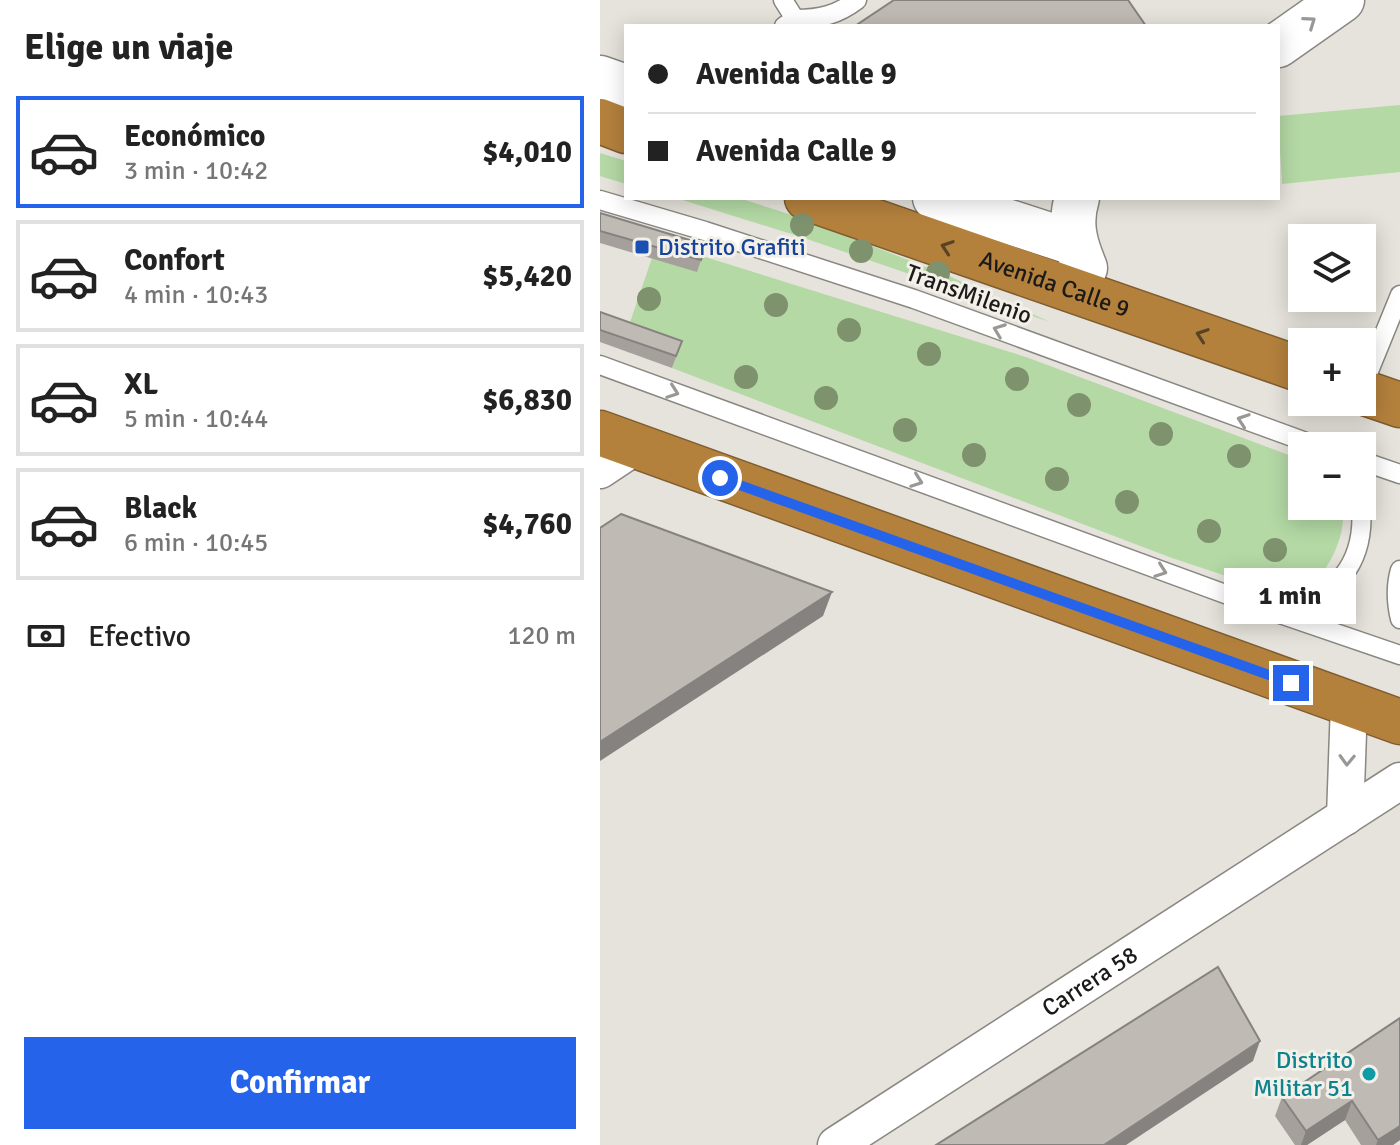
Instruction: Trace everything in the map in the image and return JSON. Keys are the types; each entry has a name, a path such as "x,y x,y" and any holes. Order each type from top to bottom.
{"highway":[{"path":"600,121 624,130"},
{"path":"600,135 624,141"},
{"name":"Avenida Calle 9","path":"813,200 1288,365"},
{"path":"1376,396 1400,405"},
{"path":"618,439 1400,722"}],"street":[{"path":"1280,44 1342,0"},
{"path":"600,78 624,86"},
{"path":"941,200 1074,243"},
{"path":"1077,200 1072,224 1074,243 1100,299"},
{"path":"600,470 618,439"},
{"path":"1345,817 1349,704"},
{"name":"Carrera 58","path":"836,1145 1400,781"}],"lane":[{"path":"783,0 790,22 821,19 857,0"},
{"name":"TransMilenio","path":"600,200 914,299 1288,435"},
{"path":"1376,355 1400,295"},
{"path":"600,365 1400,655"},
{"path":"1376,466 1400,474"},
{"path":"1280,614 1321,598 1347,573 1357,549 1362,520"},
{"path":"1400,570 1396,583 1400,619"}],"green space":[{"path":"1400,105 1400,172 1282,184 1280,116"},
{"path":"600,153 624,160 624,183 600,176"},
{"path":"682,200 745,200 798,217 949,276 1050,322"},
{"path":"702,256 1026,357 1288,455 1288,520 1343,520 1335,551 1315,581 1289,597 1172,558 672,368 677,353 626,334 652,258"}],"building":[{"path":"894,0 1128,0 1145,24 858,24"},
{"path":"600,213 706,245 701,260 600,231"},
{"path":"600,312 682,341 676,356 600,330"},
{"path":"621,514 832,592 600,742 600,528"},
{"path":"1218,967 1260,1041 1104,1145 936,1145"},
{"name":"Distrito Militar 51","path":"1400,1018 1400,1126 1378,1140 1352,1101 1306,1131 1282,1097"}],"place":[{"name":"Distrito Grafiti","path":"642,247"},
{"name":"Distrito Militar 51","path":"1369,1074"}],"route":[{"path":"720,478 1291,683"}]}
